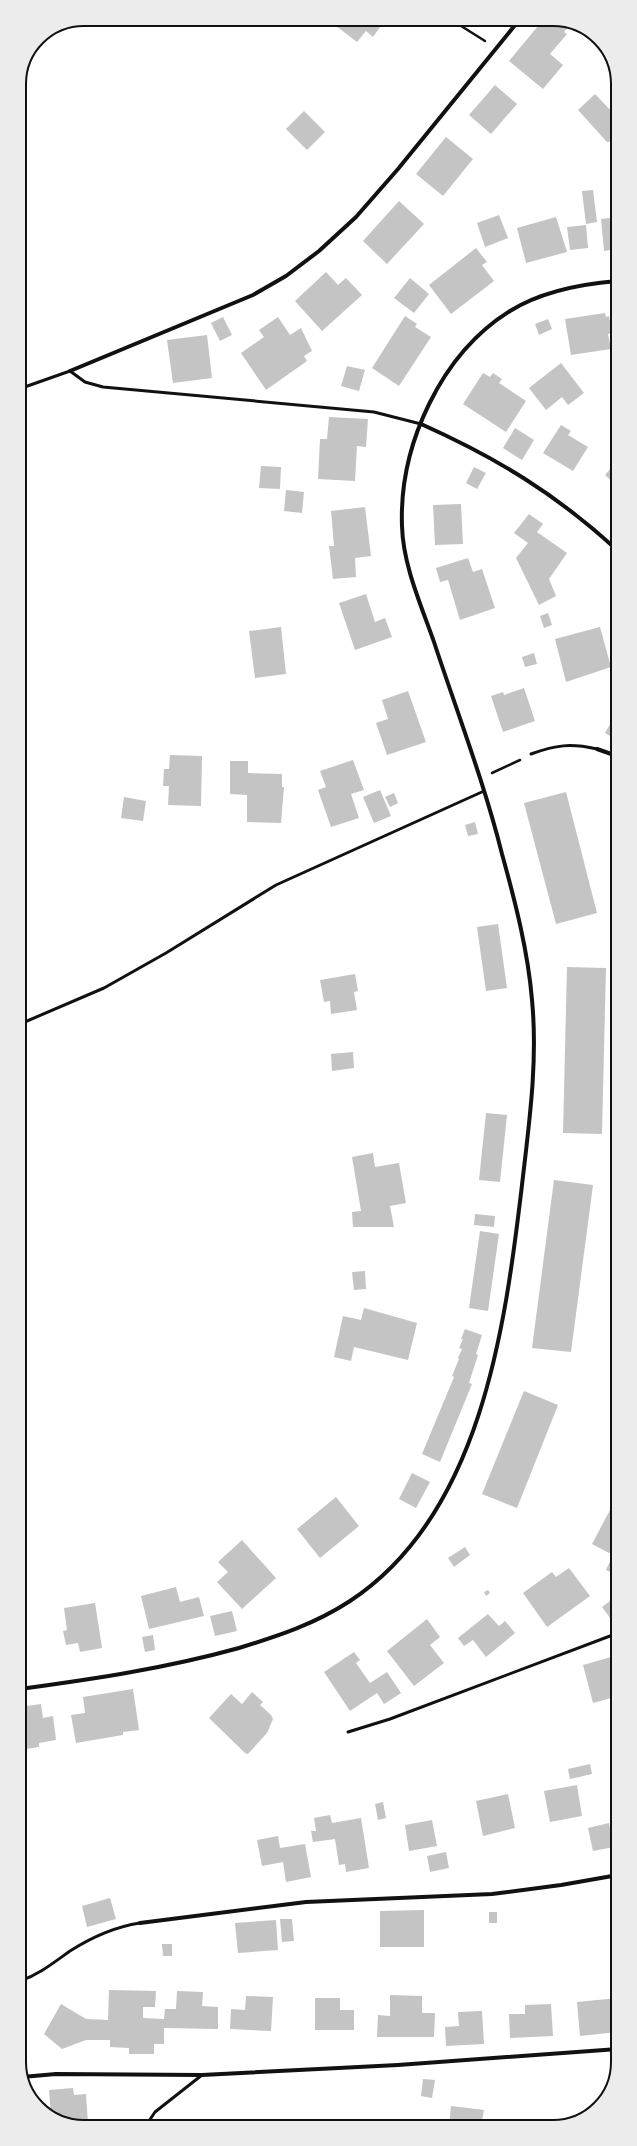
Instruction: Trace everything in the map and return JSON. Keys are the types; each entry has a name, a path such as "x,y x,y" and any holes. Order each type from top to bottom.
{"street":[{"path":"70,371 253,295 286,276 320,251 356,217 398,169 515,26"},
{"path":"26,1688 170,1665 280,1636 319,1620 353,1599 390,1570 420,1535 445,1492 470,1440 489,1385 502,1326 514,1252 530,1112 534,1052 532,998 523,942 502,853 484,791 416,589 406,552 402,527 404,492 410,458 421,424 443,378 469,345 496,321 512,310 533,299 560,290 611,282"},
{"path":"421,424 480,452 533,482 575,513 611,545"},
{"path":"597,749 611,754"},
{"path":"140,1923 306,1902 492,1894 561,1885 611,1876"},
{"path":"28,2076 56,2074 202,2075 398,2065 611,2050"}],"lane":[{"path":"26,387 70,371 85,382 103,387 374,412 421,424"},
{"path":"531,754 555,746 572,744 597,749"},
{"path":"26,1021 104,988 166,953 276,885 484,791"},
{"path":"348,1732 390,1719 611,1636"},
{"path":"26,1978 37,1975 97,1936 120,1926 140,1923"},
{"path":"150,2120 155,2112 202,2075"}],"path":[{"path":"461,26 497,49"},
{"path":"480,779 531,754"}],"building":[{"path":"336,26 381,26 373,37 366,31 357,42"},
{"path":"538,26 568,28 564,32 567,34 550,54 563,65 543,89 509,61"},
{"path":"495,85 517,104 491,134 469,115"},
{"path":"595,94 611,111 611,142 607,142 578,110"},
{"path":"304,111 325,132 307,150 286,129"},
{"path":"446,137 473,159 443,196 416,174"},
{"path":"593,190 597,222 586,224 582,191"},
{"path":"399,201 424,224 387,264 363,241"},
{"path":"499,215 508,238 485,247 477,223"},
{"path":"556,217 567,252 526,263 517,228"},
{"path":"611,218 611,250 604,251 601,219"},
{"path":"586,225 588,248 570,250 567,227"},
{"path":"476,248 487,262 482,265 494,281 451,314 429,285"},
{"path":"326,272 338,285 346,278 362,295 322,331 295,301"},
{"path":"410,278 429,294 414,313 394,298"},
{"path":"605,313 606,317 609,316 611,327 611,333 608,334 611,349 571,355 565,319"},
{"path":"405,316 417,324 415,327 431,337 399,386 372,368"},
{"path":"223,317 232,335 220,341 211,323"},
{"path":"278,317 290,335 301,328 312,351 304,356 307,361 266,390 241,353 264,337 259,330"},
{"path":"548,319 552,329 539,335 535,324"},
{"path":"207,335 212,378 173,383 167,340"},
{"path":"561,363 584,393 568,405 562,397 546,410 529,388"},
{"path":"347,366 365,370 359,391 341,386"},
{"path":"483,373 490,377 493,373 502,379 499,383 526,401 506,432 463,404"},
{"path":"329,417 368,419 366,447 357,446 355,481 318,479 320,439 327,439"},
{"path":"561,425 571,431 568,435 588,447 573,471 543,453"},
{"path":"515,428 534,440 522,460 503,448"},
{"path":"261,466 281,467 280,489 259,488"},
{"path":"474,467 486,473 477,489 466,483"},
{"path":"611,468 611,480 605,475"},
{"path":"286,490 304,492 302,513 284,511"},
{"path":"461,504 463,544 435,545 433,505"},
{"path":"365,507 371,556 355,558 356,577 333,579 329,546 334,546 331,511"},
{"path":"529,514 543,524 537,532 567,553 549,579 556,596 539,605 516,558 528,543 514,533"},
{"path":"468,558 473,572 482,569 495,608 460,620 448,580 440,582 436,568"},
{"path":"366,594 375,622 385,618 392,637 355,650 339,603"},
{"path":"548,613 552,625 544,628 540,616"},
{"path":"281,627 286,674 255,678 249,631"},
{"path":"600,627 611,667 566,682 555,639"},
{"path":"534,653 537,664 525,667 522,657"},
{"path":"524,688 535,721 503,732 491,696 503,692 504,695"},
{"path":"408,691 426,742 387,755 376,723 388,719 382,700"},
{"path":"611,722 611,736 605,733"},
{"path":"170,755 202,756 201,806 168,805 169,786 163,786 164,769 169,769"},
{"path":"353,760 364,790 351,794 359,818 331,827 318,790 326,787 320,771"},
{"path":"230,761 248,761 248,773 282,774 282,787 284,787 281,823 247,822 247,795 230,794"},
{"path":"380,790 391,816 374,823 363,797"},
{"path":"566,792 597,913 556,924 524,803"},
{"path":"394,793 398,803 390,807 385,797"},
{"path":"124,797 146,801 143,821 121,818"},
{"path":"475,822 478,834 468,836 465,825"},
{"path":"498,924 507,988 486,991 477,927"},
{"path":"567,967 606,968 602,1134 563,1133"},
{"path":"355,974 358,991 354,992 357,1010 331,1014 330,1001 324,1002 320,980"},
{"path":"353,1052 354,1068 332,1071 331,1054"},
{"path":"486,1113 507,1115 500,1182 479,1180"},
{"path":"373,1153 375,1167 399,1163 406,1203 390,1206 394,1227 353,1227 352,1212 361,1211 352,1157"},
{"path":"554,1180 593,1185 571,1352 532,1348"},
{"path":"475,1214 495,1216 494,1227 474,1225"},
{"path":"480,1231 499,1234 488,1311 469,1308"},
{"path":"365,1271 366,1289 354,1290 352,1272"},
{"path":"364,1308 417,1323 408,1360 354,1347 351,1361 334,1357 343,1316 361,1320"},
{"path":"465,1329 482,1335 476,1354 478,1355 469,1383 472,1384 440,1462 422,1454 454,1377 452,1376 462,1349 459,1348"},
{"path":"524,1391 558,1405 517,1508 482,1494"},
{"path":"412,1473 430,1482 416,1508 399,1499"},
{"path":"336,1497 359,1526 320,1558 297,1529"},
{"path":"610,1510 611,1510 611,1554 592,1544"},
{"path":"242,1540 276,1578 242,1609 217,1582 228,1572 218,1562"},
{"path":"465,1547 470,1555 454,1567 448,1558"},
{"path":"611,1559 611,1572 606,1570"},
{"path":"569,1568 590,1596 547,1627 523,1593 552,1572 556,1577"},
{"path":"176,1587 180,1602 199,1597 204,1616 149,1629 141,1596"},
{"path":"488,1590 490,1593 486,1596 484,1592"},
{"path":"610,1601 611,1619 602,1607"},
{"path":"95,1603 102,1648 80,1652 78,1643 66,1645 63,1631 67,1630 64,1608"},
{"path":"232,1611 237,1631 215,1636 210,1616"},
{"path":"488,1614 499,1626 505,1621 515,1633 486,1657 473,1640 464,1646 458,1638"},
{"path":"427,1619 440,1637 430,1645 444,1663 414,1686 387,1651"},
{"path":"153,1635 155,1650 145,1652 142,1637"},
{"path":"354,1652 360,1660 356,1663 370,1683 387,1672 401,1693 384,1704 377,1693 350,1711 324,1672"},
{"path":"611,1657 611,1698 593,1703 583,1665"},
{"path":"133,1689 139,1730 123,1732 123,1735 76,1743 71,1715 85,1713 83,1697"},
{"path":"252,1692 263,1702 260,1705 271,1715 273,1719 267,1733 248,1754 245,1753 209,1718 231,1694 242,1704"},
{"path":"41,1704 43,1718 53,1716 56,1740 39,1743 39,1747 26,1749 26,1706"},
{"path":"590,1764 592,1774 570,1779 568,1769"},
{"path":"577,1785 582,1816 550,1822 544,1791"},
{"path":"508,1794 515,1828 483,1836 476,1801"},
{"path":"383,1802 386,1818 378,1820 375,1804"},
{"path":"330,1815 332,1823 361,1818 369,1868 346,1872 345,1864 339,1865 335,1839 313,1842 311,1831 316,1831 314,1818"},
{"path":"432,1820 437,1846 409,1851 405,1825"},
{"path":"609,1823 611,1833 611,1848 593,1851 588,1828"},
{"path":"278,1836 280,1848 305,1844 311,1877 286,1882 283,1862 262,1866 257,1840"},
{"path":"446,1852 449,1868 430,1872 427,1856"},
{"path":"110,1898 116,1919 87,1927 82,1906"},
{"path":"424,1910 424,1947 380,1947 380,1911"},
{"path":"489,1912 497,1912 497,1923 489,1923"},
{"path":"280,1919 292,1919 294,1941 282,1942"},
{"path":"276,1920 278,1950 238,1953 235,1923"},
{"path":"162,1944 172,1944 172,1956 163,1956"},
{"path":"109,1990 156,1991 155,2007 143,2007 143,2018 164,2019 165,2009 176,2009 177,1991 203,1992 202,2006 218,2007 218,2029 164,2028 164,2044 154,2044 154,2054 129,2054 129,2048 110,2047 110,2040 86,2040 62,2049 44,2034 61,2004 86,2019 108,2020"},
{"path":"390,1995 422,1996 422,2013 435,2013 434,2037 377,2037 378,2015 390,2016"},
{"path":"246,1996 273,1997 271,2031 230,2029 231,2009 245,2010"},
{"path":"315,1998 340,1998 340,2010 354,2010 354,2030 315,2030"},
{"path":"611,1999 611,2033 580,2036 577,2002"},
{"path":"551,2004 553,2036 510,2038 509,2014 525,2014 525,2005"},
{"path":"482,2011 484,2044 446,2046 445,2027 459,2026 458,2012"},
{"path":"423,2079 435,2080 432,2098 421,2096"},
{"path":"73,2088 74,2095 86,2094 88,2120 69,2118 52,2110 50,2109 49,2090"},
{"path":"451,2106 484,2110 482,2120 450,2120"}]}
